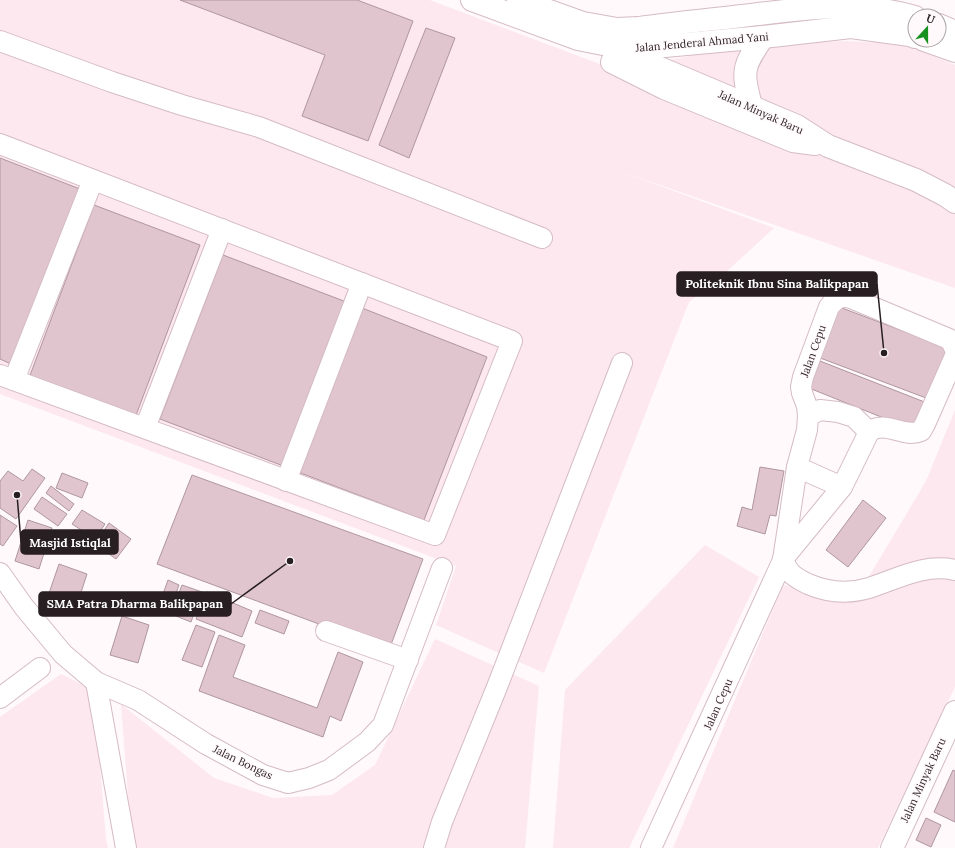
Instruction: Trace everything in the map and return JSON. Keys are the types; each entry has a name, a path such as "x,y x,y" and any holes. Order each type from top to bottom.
{"main road":[{"name":"Jalan Jenderal Ahmad Yani","path":"472,0 585,32 639,28 805,8 840,6 855,3 907,15"},
{"name":"Jalan Jenderal Ahmad Yani","path":"518,0 563,17 585,32"},
{"name":"Jalan Jenderal Ahmad Yani","path":"613,46 643,48 851,27 907,35"},
{"name":"Jalan Minyak Baru","path":"585,32 636,58 797,126 828,146 916,180 955,202"},
{"path":"585,32 602,56 664,88 793,140 828,146"},
{"path":"751,106 744,80 746,64 763,37"},
{"name":"Jalan Minyak Baru","path":"892,848 955,712"}],"street":[{"path":"0,41 154,96 259,127 542,238"},
{"path":"0,144 512,341 436,535 7,377 93,180"},
{"path":"145,428 222,229"},
{"path":"286,481 362,283"},
{"name":"Jalan Cepu","path":"651,848 782,560 798,467 807,430 807,406 801,387 803,377 829,307 834,300 840,297 845,296 851,298 948,340 952,343 955,349"},
{"path":"808,416 820,410 838,412 854,417 869,432 874,428 881,427 913,434 920,431 925,424 955,356"},
{"path":"434,848 442,822 500,680 622,363"},
{"name":"Jalan Cepu","path":"782,560 842,487 869,432"},
{"path":"798,467 842,487"},
{"path":"782,560 787,570 793,576 817,587 836,591 852,592 869,588 916,571 933,568 955,570"},
{"name":"Jalan Bongas","path":"0,573 24,606 63,654 96,682 138,700 206,744 263,775 288,783 309,778 329,770 367,742 383,725 442,568"},
{"path":"326,631 408,660"},
{"path":"0,698 40,668"},
{"path":"96,682 126,848"}],"shaded area":[{"path":"0,0 430,0 618,71 630,67 755,44 846,41 905,44 907,45 907,48 915,48 955,65 955,288 617,170 774,228 714,283 689,302 544,673 436,625 456,566 0,394"},
{"path":"955,410 955,687 878,848 673,848 783,585 855,600 926,481"},
{"path":"705,545 759,577 629,848 553,848 565,690"},
{"path":"435,639 539,686 525,848 132,848 121,704 214,778 273,798 332,795 375,765"},
{"path":"61,674 94,690 106,840 108,848 0,848 0,717"}],"building":[{"path":"180,0 357,0 413,21 368,141 302,116 325,55"},
{"path":"426,28 455,38 409,158 379,145"},
{"path":"0,158 80,189 11,364 0,359"},
{"path":"94,205 200,245 135,418 29,378"},
{"path":"223,255 349,303 286,467 160,419"},
{"path":"834,305 953,350 934,401 815,356"},
{"path":"362,308 487,357 424,520 298,472"},
{"path":"820,361 927,403 916,431 809,388"},
{"path":"760,467 784,471 776,516 770,515 765,534 737,526 742,507 752,510"},
{"path":"32,469 45,478 16,519 0,508 0,481 8,471 23,481"},
{"path":"62,473 88,483 82,498 56,488"},
{"path":"192,475 423,559 389,650 157,564"},
{"path":"51,486 74,504 69,511 46,493"},
{"path":"42,497 67,514 58,526 34,509"},
{"path":"863,500 886,518 848,567 826,550"},
{"path":"82,510 105,524 95,539 72,524"},
{"path":"0,515 17,526 3,546 0,544"},
{"path":"28,520 52,528 39,569 15,561"},
{"path":"109,523 131,539 116,559 95,544"},
{"path":"59,564 87,574 74,614 45,605"},
{"path":"168,580 179,585 174,599 163,594"},
{"path":"182,585 202,592 191,622 171,614"},
{"path":"207,592 252,611 242,637 196,619"},
{"path":"260,610 289,621 284,634 255,623"},
{"path":"122,616 149,625 138,663 110,655"},
{"path":"196,625 215,632 202,667 182,660"},
{"path":"219,635 245,645 233,677 317,708 338,652 363,662 341,721 330,716 323,737 199,691"},
{"path":"953,770 955,771 955,822 934,812"},
{"path":"926,818 941,825 931,847 916,840"}],"place":[{"name":"Politeknik Ibnu Sina Balikpapan","path":"884,353"},
{"name":"Masjid Istiqlal","path":"17,495"},
{"name":"SMA Patra Dharma Balikpapan","path":"290,561"}]}
